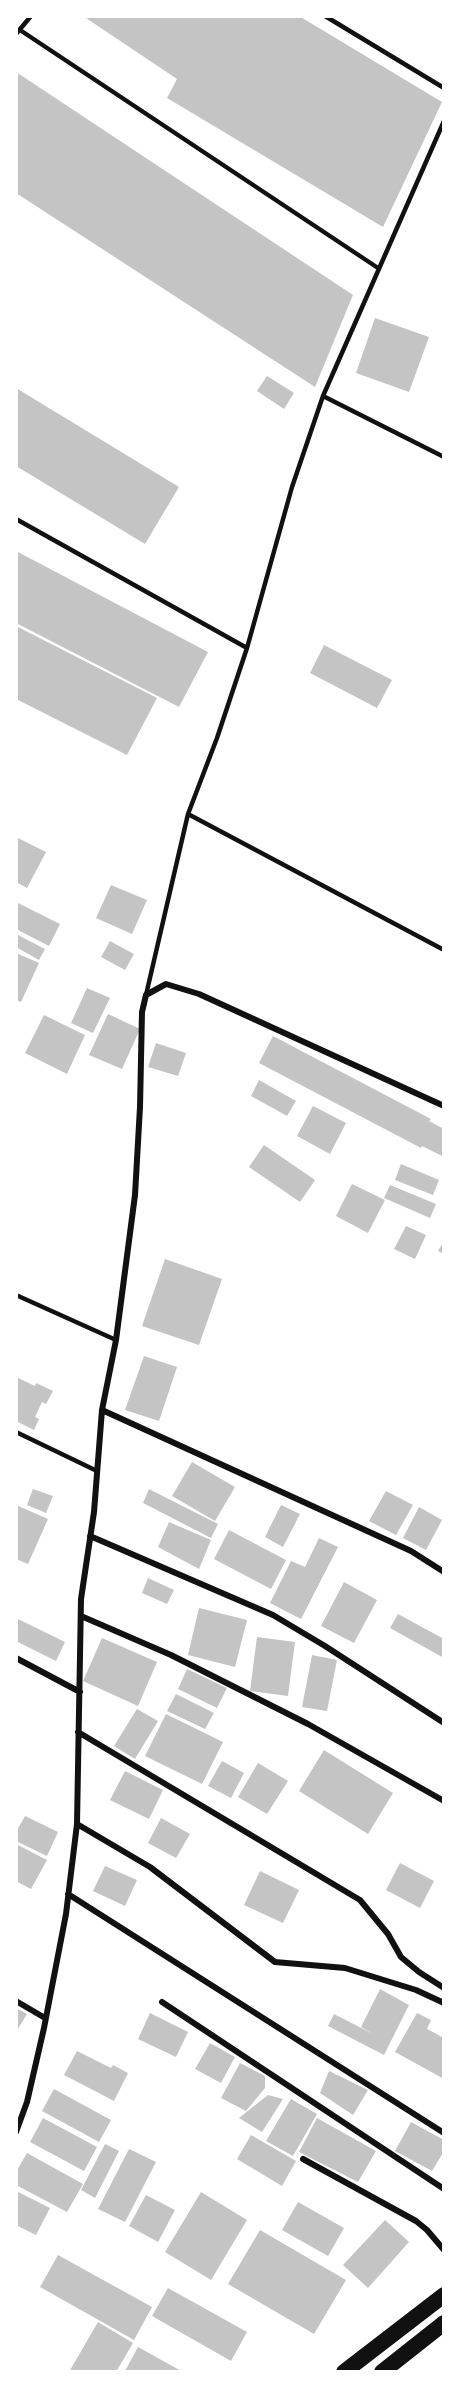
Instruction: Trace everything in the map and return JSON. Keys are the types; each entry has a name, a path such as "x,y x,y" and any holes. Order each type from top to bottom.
{"highway":[{"path":"344,2372 444,2295"},
{"path":"382,2372 444,2323"},
{"path":"382,2342 397,2360"}],"street":[{"path":"16,2132 27,2102 45,2018 68,1894 77,1824 81,1599 90,1536 102,1410 116,1340 135,1195 142,1012 146,995 166,984 199,994 444,1106"},
{"path":"102,1410 411,1551 444,1572"},
{"path":"90,1536 273,1615 325,1646 444,1724"},
{"path":"81,1616 171,1655 308,1724 444,1801"},
{"path":"16,1658 80,1692"},
{"path":"78,1732 360,1899 388,1934 401,1957 444,1988"},
{"path":"77,1824 150,1867 275,1962 345,1968 416,1990 444,2003"},
{"path":"68,1894 444,2133"},
{"path":"16,2001 45,2018"},
{"path":"162,2002 444,2189"},
{"path":"303,2159 416,2221 444,2250"}],"lane":[{"path":"31,16 18,32 378,268"},
{"path":"325,16 444,88"},
{"path":"146,995 188,814 217,738 247,648 292,487 323,396 444,121"},
{"path":"323,396 444,457"},
{"path":"16,519 247,648"},
{"path":"188,814 444,950"},
{"path":"16,1295 116,1340"},
{"path":"16,1432 97,1472"}],"building":[{"path":"83,16 299,16 442,102 383,227 167,98 177,79"},
{"path":"16,72 353,295 315,387 16,193"},
{"path":"375,318 429,337 409,392 356,373"},
{"path":"267,376 294,393 284,409 257,391"},
{"path":"16,388 179,487 145,544 16,466"},
{"path":"16,551 208,652 179,707 16,623"},
{"path":"16,626 157,698 127,755 16,699"},
{"path":"324,645 392,680 377,708 310,673"},
{"path":"16,837 46,852 27,888 16,882"},
{"path":"111,885 147,900 132,934 96,918"},
{"path":"16,902 60,924 49,946 16,929"},
{"path":"16,934 45,949 39,960 16,947"},
{"path":"110,941 134,954 125,970 101,957"},
{"path":"16,953 39,963 21,1002 16,1000"},
{"path":"87,988 110,998 93,1033 71,1023"},
{"path":"108,1014 140,1029 122,1069 89,1055"},
{"path":"44,1015 85,1035 67,1074 25,1053"},
{"path":"273,1036 431,1119 429,1121 444,1129 444,1157 422,1146 421,1148 259,1063"},
{"path":"156,1043 186,1053 178,1076 148,1067"},
{"path":"259,1080 296,1101 287,1116 251,1096"},
{"path":"313,1106 346,1123 330,1154 297,1136"},
{"path":"264,1145 315,1180 300,1202 249,1167"},
{"path":"401,1164 439,1180 433,1195 395,1180"},
{"path":"352,1184 385,1200 368,1233 336,1216"},
{"path":"390,1185 436,1204 430,1218 384,1198"},
{"path":"406,1226 426,1235 415,1259 394,1249"},
{"path":"444,1241 444,1254 438,1251"},
{"path":"165,1259 222,1279 199,1345 142,1326"},
{"path":"144,1356 177,1367 159,1421 125,1410"},
{"path":"16,1377 53,1391 46,1404 42,1402 35,1417 39,1419 34,1430 16,1421"},
{"path":"192,1462 235,1487 215,1521 172,1496"},
{"path":"33,1489 53,1496 46,1513 27,1505"},
{"path":"149,1489 218,1524 211,1538 143,1503"},
{"path":"386,1491 413,1505 396,1535 369,1521"},
{"path":"16,1505 48,1519 28,1564 16,1559"},
{"path":"281,1505 300,1514 283,1547 265,1537"},
{"path":"419,1507 442,1520 426,1550 403,1538"},
{"path":"169,1522 211,1540 199,1569 158,1547"},
{"path":"229,1530 286,1560 271,1589 214,1559"},
{"path":"319,1538 338,1547 301,1619 270,1603 291,1561 305,1567"},
{"path":"148,1578 174,1590 167,1604 142,1593"},
{"path":"344,1582 377,1600 354,1643 321,1626"},
{"path":"199,1608 247,1620 235,1667 188,1655"},
{"path":"398,1614 444,1639 444,1658 390,1628"},
{"path":"16,1618 65,1642 56,1661 16,1641"},
{"path":"257,1637 295,1642 288,1696 250,1691"},
{"path":"102,1638 157,1662 138,1706 83,1681"},
{"path":"312,1655 337,1660 327,1711 302,1707"},
{"path":"187,1669 227,1688 217,1708 178,1689"},
{"path":"176,1694 214,1713 205,1729 167,1711"},
{"path":"137,1709 158,1721 135,1759 114,1746"},
{"path":"166,1714 223,1742 202,1784 145,1756"},
{"path":"324,1750 393,1793 368,1834 299,1791"},
{"path":"222,1761 244,1773 231,1798 208,1786"},
{"path":"258,1763 288,1781 267,1814 238,1797"},
{"path":"125,1771 163,1790 149,1819 110,1800"},
{"path":"25,1816 58,1832 47,1856 16,1841 16,1832"},
{"path":"161,1818 190,1834 176,1858 148,1843"},
{"path":"16,1844 47,1860 31,1889 16,1881"},
{"path":"400,1863 434,1881 420,1908 386,1890"},
{"path":"105,1866 137,1880 125,1906 93,1891"},
{"path":"260,1871 299,1890 283,1923 244,1905"},
{"path":"380,1989 409,2005 384,2055 328,2026 334,2014 373,2034 361,2027"},
{"path":"16,2008 27,2014 16,2032"},
{"path":"150,2013 188,2032 176,2057 138,2039"},
{"path":"417,2013 431,2020 427,2029 444,2038 444,2079 395,2052"},
{"path":"210,2043 235,2057 221,2083 195,2069"},
{"path":"77,2051 111,2068 113,2065 128,2073 114,2101 64,2075"},
{"path":"240,2063 265,2076 265,2088 246,2111 221,2098"},
{"path":"329,2071 368,2090 353,2115 320,2093"},
{"path":"54,2089 111,2120 99,2142 42,2111"},
{"path":"268,2095 283,2099 262,2132 239,2118"},
{"path":"291,2099 317,2114 293,2156 266,2141"},
{"path":"43,2118 97,2147 84,2171 30,2142"},
{"path":"317,2118 376,2151 358,2182 299,2152"},
{"path":"411,2122 444,2140 444,2151 432,2171 395,2151"},
{"path":"251,2135 296,2161 282,2186 237,2159"},
{"path":"105,2144 119,2151 95,2198 81,2190"},
{"path":"129,2149 156,2162 125,2222 98,2209"},
{"path":"27,2153 83,2184 67,2212 16,2185 16,2172"},
{"path":"18,2192 50,2208 36,2235 16,2225"},
{"path":"201,2192 247,2220 211,2280 165,2252"},
{"path":"146,2195 175,2210 158,2242 129,2226"},
{"path":"298,2202 344,2228 328,2256 282,2230"},
{"path":"385,2220 409,2242 368,2288 343,2265"},
{"path":"260,2230 346,2280 314,2334 228,2284"},
{"path":"58,2255 152,2307 134,2340 40,2287"},
{"path":"168,2288 247,2332 231,2361 152,2316"},
{"path":"98,2322 133,2343 116,2372 69,2372"},
{"path":"138,2347 183,2372 125,2371"}]}
